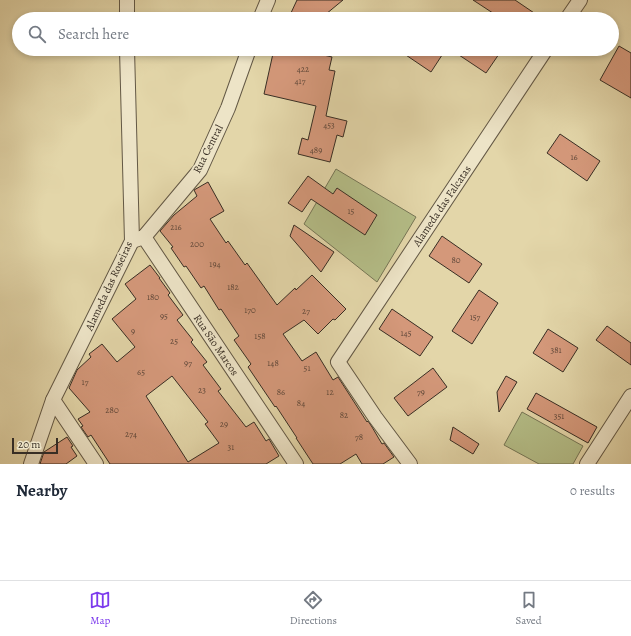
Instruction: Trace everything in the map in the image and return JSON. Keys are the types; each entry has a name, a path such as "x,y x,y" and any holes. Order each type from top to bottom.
{"street":[{"path":"127,0 127,12"},
{"path":"263,12 268,0"},
{"path":"572,12 580,0"},
{"name":"Alameda das Roseiras","path":"31,464 53,400 138,239 127,76 127,56"},
{"name":"Rua Central","path":"138,239 200,170 228,108 247,56"},
{"name":"Alameda das Falcatas","path":"410,464 375,417 338,362 541,56"},
{"name":"Rua São Marcos","path":"138,239 296,464"},
{"path":"587,464 631,396"},
{"path":"53,400 96,464"}],"green space":[{"path":"336,169 416,217 377,282 304,224"},
{"path":"522,412 583,446 573,464 539,464 504,445"}],"building":[{"path":"297,0 343,0 328,12 291,12"},
{"path":"473,0 515,0 533,12 491,12"},
{"path":"619,46 631,53 631,98 600,80 613,56 619,56"},
{"path":"272,56 332,57 329,70 335,71 326,116 347,121 343,137 337,135 330,162 298,154 302,138 308,140 316,106 264,94"},
{"path":"407,56 441,56 431,72"},
{"path":"460,56 498,56 486,73"},
{"path":"560,134 600,161 587,181 547,153"},
{"path":"308,176 333,194 337,188 377,215 365,235 311,199 302,212 288,203"},
{"path":"208,182 224,211 210,219 226,243 228,241 245,265 247,263 277,305 312,275 346,309 318,334 304,320 283,334 302,361 316,352 333,380 338,377 382,444 384,443 394,457 383,464 362,464 356,454 340,464 313,464 276,406 275,407 248,367 251,364 234,340 239,336 221,309 219,310 204,286 201,288 186,266 184,267 171,248 173,247 160,231 174,215 197,196 194,190"},
{"path":"294,225 334,252 321,272 290,236"},
{"path":"442,236 482,264 469,283 429,256"},
{"path":"150,265 170,293 168,295 183,315 177,320 193,340 191,342 207,362 203,365 221,389 218,391 246,427 254,422 266,441 269,439 279,456 266,464 110,464 91,435 88,437 81,427 83,426 78,419 90,412 69,388 77,370 91,357 89,354 102,344 117,362 135,347 112,319 136,299 125,284","holes":["172,376 208,422 205,424 219,443 188,462 146,396"]},
{"path":"479,290 498,303 472,344 452,331"},
{"path":"392,309 433,337 420,356 379,329"},
{"path":"607,326 631,343 631,365 596,340"},
{"path":"548,329 578,348 563,372 533,353"},
{"path":"433,368 447,387 408,416 394,398"},
{"path":"506,376 517,382 499,412 497,392"},
{"path":"536,393 597,427 588,443 527,409"},
{"path":"453,427 479,444 473,454 450,440"},
{"path":"67,437 77,456 66,464 40,464 44,452"}]}
